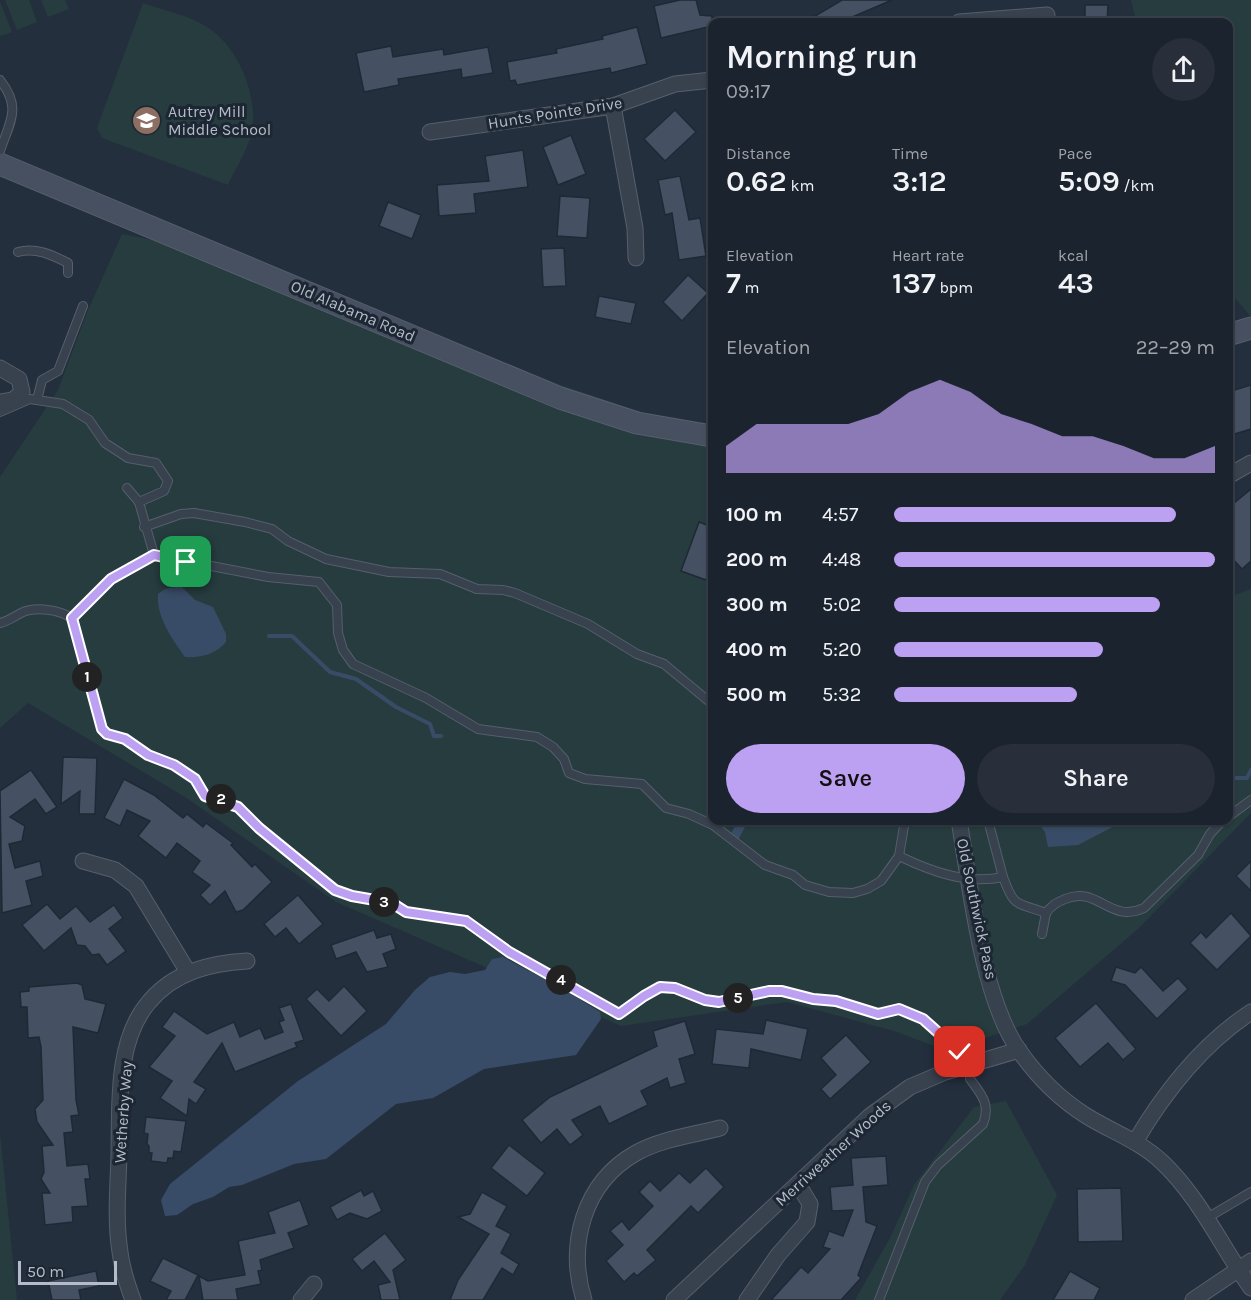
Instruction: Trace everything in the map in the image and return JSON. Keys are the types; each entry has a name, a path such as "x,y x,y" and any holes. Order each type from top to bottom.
{"main road":[{"name":"Old Alabama Road","path":"0,164 560,398 637,423 708,435"},
{"path":"1233,333 1251,328"}],"street":[{"path":"1009,18 1047,15"},
{"name":"Hunts Pointe Drive","path":"430,132 613,106 675,84 708,80"},
{"path":"613,106 635,228 636,258"},
{"path":"0,368 20,379 22,392 12,400 0,402"},
{"path":"1233,473 1251,463"},
{"name":"Old Southwick Pass","path":"960,825 983,955 1003,1020 1019,1050 1042,1079 1069,1103 1135,1142 1167,1167 1186,1187 1244,1265 1251,1288"},
{"path":"83,861 115,870 135,886 188,972"},
{"name":"Wetherby Way","path":"133,1300 120,1252 117,1207 122,1084 128,1046 140,1014 161,990 188,972 218,963 247,961"},
{"path":"1135,1142 1169,1089 1210,1043 1251,1012"},
{"name":"Merriweather Woods","path":"674,1300 870,1116 910,1087 945,1071 1019,1050"},
{"path":"584,1300 576,1262 576,1245 586,1209 602,1182 637,1153 720,1128"},
{"path":"747,1300 778,1255 807,1222 810,1204 798,1184"},
{"path":"1192,1300 1244,1265"},
{"path":"301,1300 314,1284"}],"lane":[{"path":"0,80 11,94 15,109 0,151"},
{"path":"18,252 29,249 52,255 68,264 68,273"},
{"path":"37,400 42,380 58,371 83,306"},
{"path":"0,412 30,399 63,404 89,420 105,443 128,458 156,464 168,481 164,491 139,502"},
{"path":"127,488 139,502 144,527 154,555"},
{"path":"144,527 194,513 245,522 272,529 288,541 326,559 388,572 440,574 477,589 515,593 588,624 637,654 664,664 708,701"},
{"path":"72,618 111,579 154,555 268,577 319,582 338,605 338,633 344,650 353,664 426,698 478,729 537,736 558,753 569,773 585,779 642,784 666,808 689,813 708,824"},
{"path":"0,623 13,620 22,612 38,610 62,611 72,618 102,729 107,734 125,739 148,755 174,765 195,779 205,796 238,807 259,828 335,890 352,896 392,903 406,912 466,921 509,952 619,1014 660,987 675,988 705,1000 719,1002 769,991 782,991 813,999 836,1001 878,1014 899,1009 923,1019 960,1052"},
{"path":"1233,813 1251,800"},
{"path":"710,825 765,865 793,874 805,885 829,892 845,893 867,889 881,881 899,856 905,825"},
{"path":"989,825 1008,895 1017,903 1046,913"},
{"path":"1042,934 1046,913 1052,905 1081,894 1094,897 1109,909 1119,912 1134,913 1144,908 1198,855 1210,834 1218,825"},
{"path":"899,856 940,875 983,879 1003,877"},
{"path":"879,1300 920,1202 925,1182 938,1165 983,1124 986,1115 986,1100 969,1078"},
{"path":"1207,1218 1251,1192"}],"green space":[{"path":"5,0 29,0 37,22 17,30"},
{"path":"41,0 65,0 69,9 48,17"},
{"path":"1131,0 1251,0 1251,317 1233,296 1233,18 1133,18 1135,16"},
{"path":"0,2 12,32 0,36"},
{"path":"143,3 187,17 212,30 223,40 240,66 251,96 253,125 246,148 228,185 102,138 97,128"},
{"path":"122,234 223,254 561,385 708,435 708,825 1233,825 1233,596 1251,589 1251,813 1138,929 1027,1024 947,1051 894,1031 787,1002 621,1026 336,902 185,797 28,703 0,728 0,477 58,390 88,310"},
{"path":"1006,1101 1057,1195 1025,1265 1000,1300 855,1300 890,1238 914,1185 974,1107"},
{"path":"0,1133 17,1300 0,1300"}],"water":[{"path":"181,586 195,600 213,607 226,634 226,642 213,652 197,657 185,657 162,620 158,594 165,589"},
{"path":"736,825 749,825 745,827 737,842 730,835"},
{"path":"1040,825 1116,825 1078,845 1048,847 1045,832"},
{"path":"503,957 600,1012 601,1019 576,1055 484,1069 433,1098 396,1104 326,1159 294,1164 242,1185 229,1187 213,1197 193,1204 177,1215 165,1216 161,1200 170,1184 298,1081 386,1024 415,990 430,977 450,972 465,974 485,970 492,959"}],"building":[{"path":"680,0 696,0 700,15 712,16 712,18 708,18 708,27 661,38 654,6"},
{"path":"842,0 892,0 853,18 812,18"},
{"path":"1085,5 1108,5 1107,18 1085,18"},
{"path":"637,27 647,64 611,73 610,68 517,85 515,80 510,81 507,62 557,53 556,49 603,39 602,36"},
{"path":"391,46 393,57 443,49 444,55 488,47 493,73 462,78 461,69 398,79 399,85 364,92 356,53"},
{"path":"675,110 696,132 665,161 644,139"},
{"path":"571,135 586,174 558,185 543,147"},
{"path":"523,150 528,187 474,194 476,213 439,216 437,185 489,181 485,156"},
{"path":"680,176 689,220 700,218 706,256 679,260 672,213 665,215 658,180"},
{"path":"560,196 590,198 587,238 557,236"},
{"path":"388,202 421,215 412,239 379,226"},
{"path":"564,248 566,286 543,287 541,249"},
{"path":"688,275 708,293 682,321 663,302"},
{"path":"599,296 636,303 631,324 595,317"},
{"path":"1251,385 1251,429 1233,434 1233,390"},
{"path":"1251,489 1251,561 1242,569 1233,559 1233,504"},
{"path":"699,522 708,525 706,580 681,571"},
{"path":"63,757 97,758 95,814 79,814 80,791 61,804"},
{"path":"31,770 57,807 46,814 35,799 10,817 25,826 22,841 9,844 15,868 40,861 43,876 26,881 32,905 2,913 0,791"},
{"path":"124,779 154,795 183,818 187,814 203,827 206,823 233,843 231,845 252,867 255,864 272,882 243,910 236,912 225,891 210,905 200,895 210,885 192,872 200,861 177,843 166,858 138,836 150,821 127,810 120,826 104,818"},
{"path":"1251,861 1251,891 1236,876"},
{"path":"298,895 323,924 299,944 286,928 275,937 264,924"},
{"path":"47,904 60,919 76,906 90,922 114,905 123,918 109,929 126,951 107,965 99,954 92,955 85,946 77,945 71,928 44,951 22,925"},
{"path":"1231,913 1251,936 1217,970 1190,943 1201,932 1206,938"},
{"path":"374,930 377,938 391,934 396,949 383,954 388,967 367,972 356,952 336,959 331,945"},
{"path":"1116,967 1135,973 1141,967 1163,991 1178,978 1188,989 1157,1019 1125,985 1111,981"},
{"path":"77,983 82,985 85,999 106,1004 98,1033 73,1027 76,1100 79,1115 71,1116 73,1132 64,1133 67,1166 88,1164 90,1179 85,1179 88,1206 72,1207 73,1222 45,1225 42,1193 50,1193 41,1179 44,1172 42,1146 53,1145 37,1122 35,1109 43,1100 41,1047 39,1037 28,1038 27,1007 21,1007 20,992 29,991 29,987"},
{"path":"344,986 367,1011 341,1036 306,999 317,989 329,1001"},
{"path":"1096,1003 1136,1049 1123,1060 1108,1043 1080,1067 1055,1038"},
{"path":"291,1004 304,1040 295,1043 297,1047 235,1072 222,1043 194,1082 206,1089 196,1104 189,1099 187,1116 160,1098 172,1081 149,1067 175,1036 162,1027 174,1011 207,1034 234,1022 240,1037 260,1028 265,1039 283,1032 279,1022 284,1020 279,1008"},
{"path":"766,1020 808,1029 801,1060 751,1049 749,1068 712,1064 716,1029 763,1034"},
{"path":"685,1021 695,1054 679,1059 686,1083 670,1088 667,1078 641,1091 648,1105 609,1124 600,1106 572,1120 583,1135 570,1145 557,1129 541,1143 522,1120 550,1097 657,1046 653,1031"},
{"path":"846,1035 871,1062 830,1099 821,1089 836,1075 821,1058"},
{"path":"146,1117 186,1121 181,1152 174,1151 173,1158 168,1158 167,1163 151,1161 152,1153 149,1153 147,1144 148,1134 144,1133"},
{"path":"509,1145 545,1173 527,1196 491,1168"},
{"path":"886,1156 888,1185 863,1187 866,1222 877,1226 858,1275 861,1278 841,1300 771,1300 801,1267 808,1273 830,1249 823,1247 829,1231 843,1236 853,1210 832,1211 830,1187 853,1185 851,1158"},
{"path":"706,1168 724,1187 698,1213 691,1206 647,1250 656,1260 637,1276 634,1273 624,1282 606,1261 623,1245 610,1231 622,1221 629,1230 653,1206 639,1192 650,1181 660,1191 679,1173 690,1183"},
{"path":"1121,1188 1123,1241 1078,1242 1077,1189"},
{"path":"361,1190 364,1196 373,1191 382,1211 367,1219 350,1213 337,1220 330,1207"},
{"path":"482,1192 507,1206 496,1226 511,1234 501,1253 519,1264 513,1275 502,1268 483,1300 450,1300 458,1280 489,1234 458,1217 470,1214"},
{"path":"300,1200 309,1225 288,1233 294,1248 260,1260 262,1270 258,1271 261,1284 236,1289 238,1300 203,1300 199,1276 208,1281 245,1275 238,1241 275,1233 268,1212"},
{"path":"385,1233 406,1260 393,1270 400,1300 381,1300 378,1285 390,1282 374,1261 362,1271 352,1259"},
{"path":"163,1258 198,1275 185,1300 166,1300 171,1291 150,1281"},
{"path":"96,1271 99,1286 79,1290 81,1300 52,1300 48,1281"},
{"path":"1070,1271 1100,1288 1094,1300 1053,1300"}],"waterway":[{"path":"269,636 292,636 330,672 356,679 396,707 430,724 434,736 441,736"},
{"path":"1233,778 1247,778 1251,770"}],"place":[{"name":"Autrey Mill Middle School","path":"147,120"}],"route":[{"path":"186,562 154,555 111,579 72,618 102,729 107,734 125,739 148,755 174,765 195,779 198,788 205,796 231,802 250,821 273,837 312,873 335,890 352,896 392,903 406,912 466,921 486,933 509,952 554,976 611,1012 619,1014 624,1012 651,991 660,987 675,988 705,1000 719,1002 769,991 782,991 813,999 836,1001 878,1014 899,1009 923,1019 960,1052"}]}
